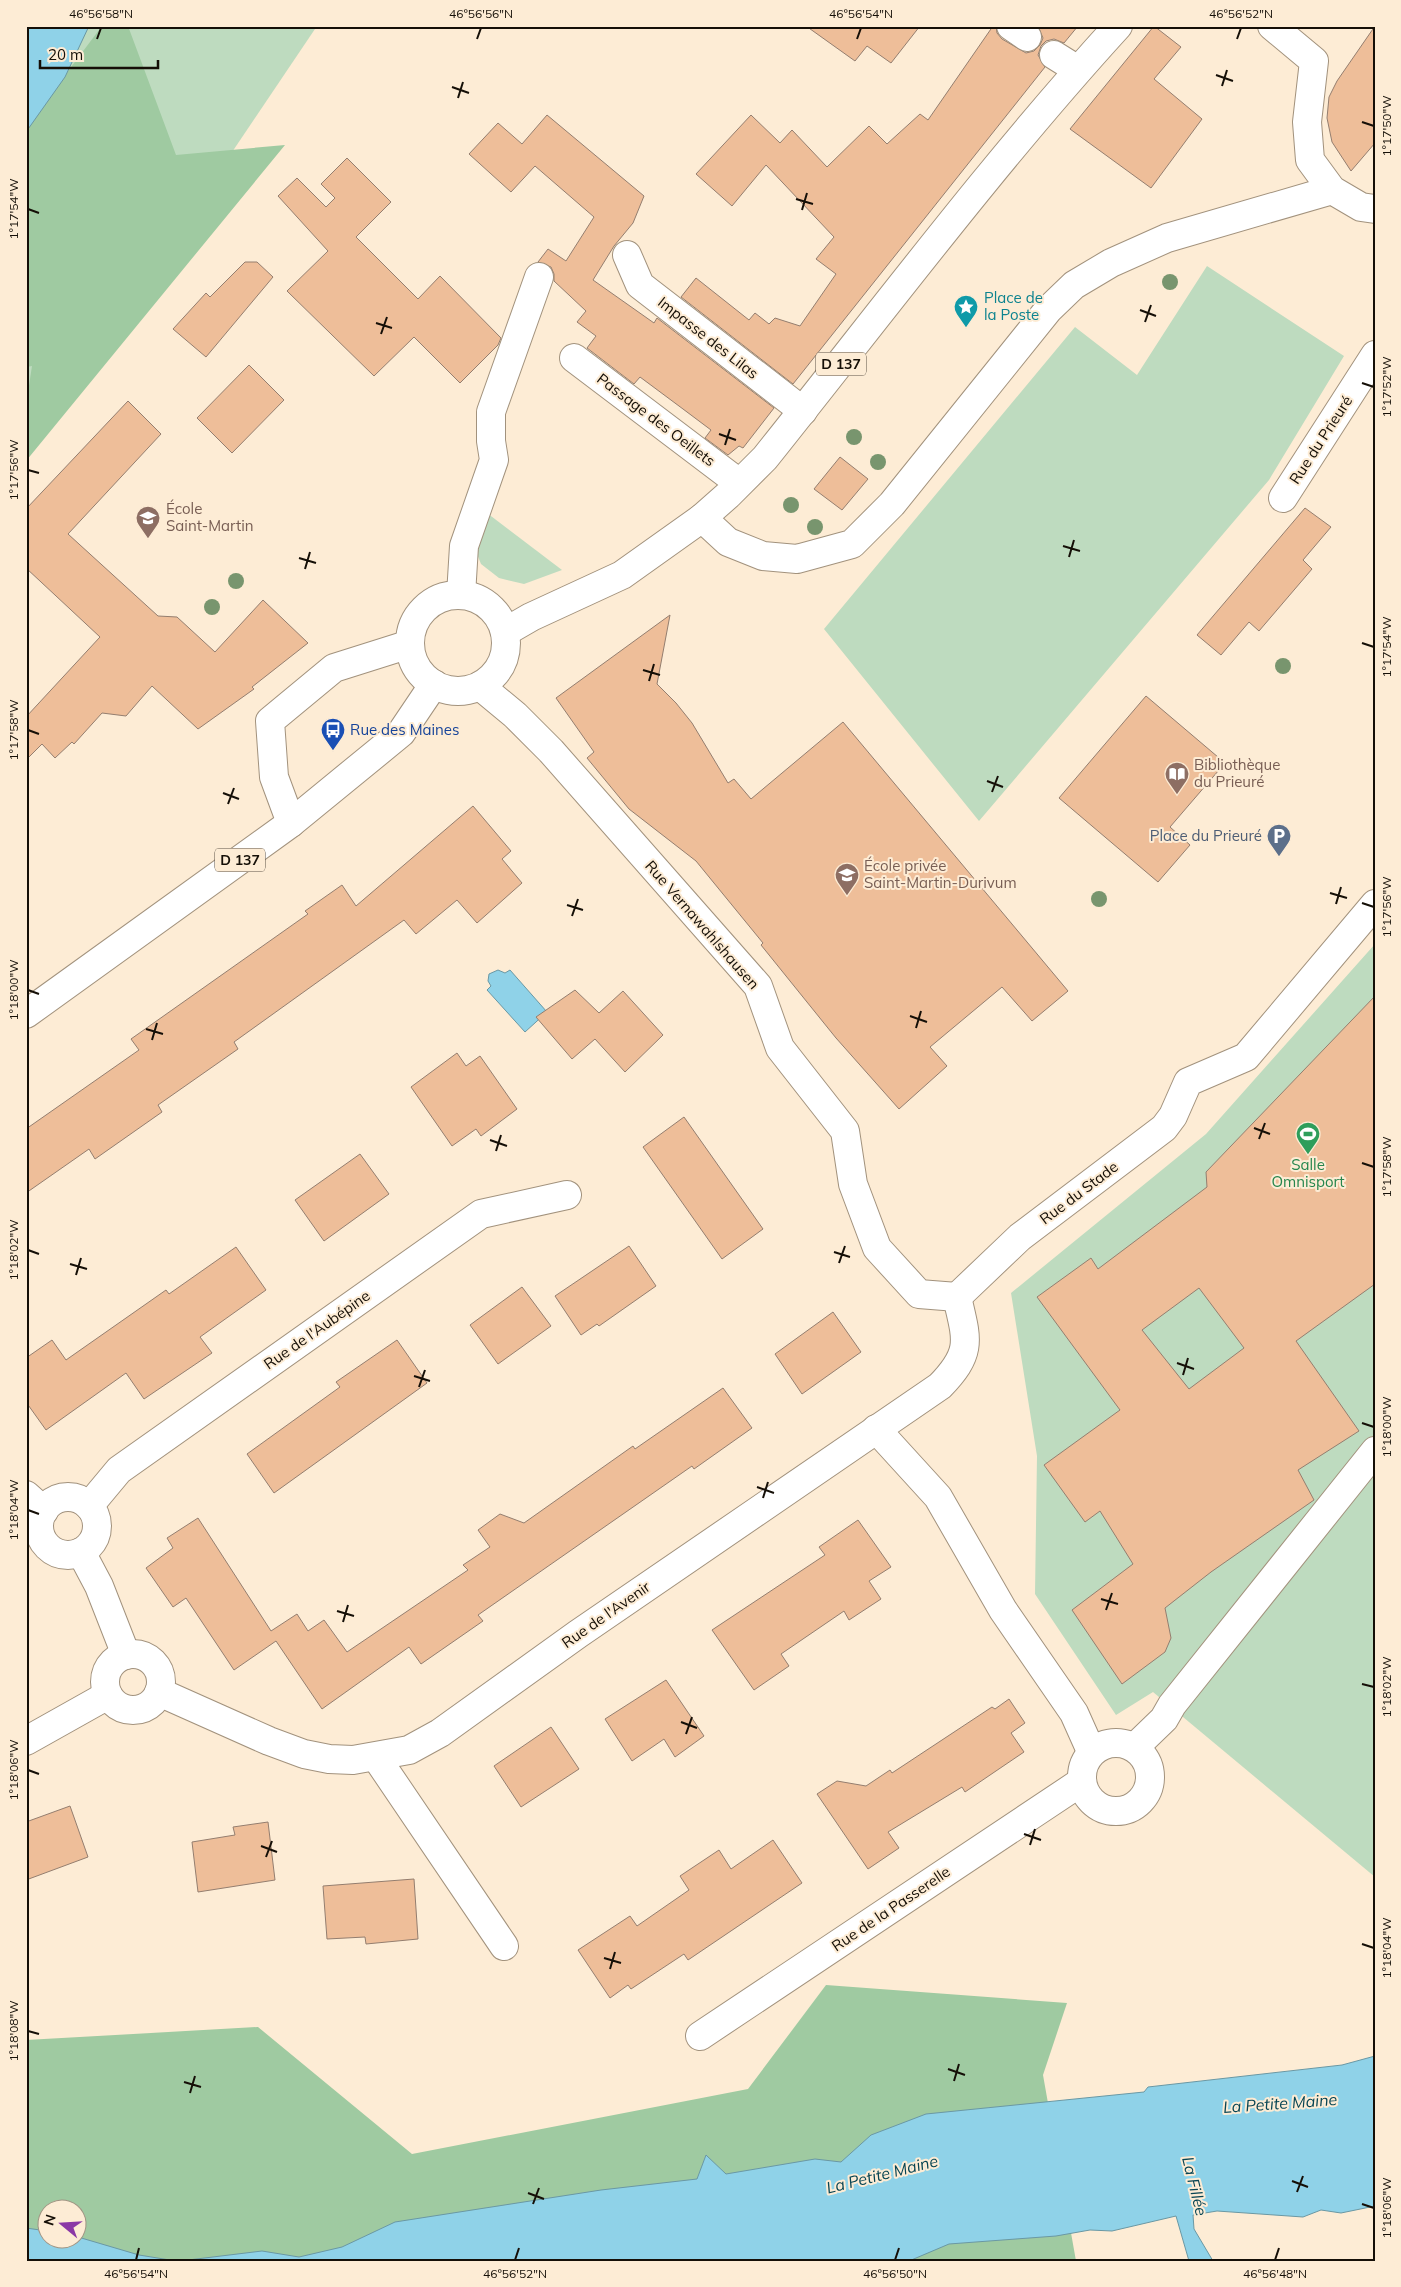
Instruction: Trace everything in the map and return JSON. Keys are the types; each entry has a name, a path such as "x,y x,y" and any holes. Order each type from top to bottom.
{"street":[{"name":"D 137","path":"505,632 531,617 622,575 702,518 728,495 765,458 1078,70 1118,26"},
{"path":"1277,30 1314,61 1307,122 1310,160 1332,190 1361,208 1375,209"},
{"path":"1054,55 1078,70"},
{"path":"702,518 728,542 763,556 797,559 852,544 892,504 1048,310 1074,285 1111,263 1167,238 1332,190"},
{"name":"Impasse des Lilas","path":"627,255 640,285 803,411"},
{"path":"461,595 464,546 494,460 491,441 491,412 539,277"},
{"name":"Rue du Prieuré","path":"1283,498 1375,355"},
{"name":"Passage des Oeillets","path":"574,358 739,482"},
{"path":"461,595 476,599 490,607 500,618 505,632 506,648 502,664 493,676 480,686 465,691 449,690 434,684 421,674 413,660 410,644 413,628 420,614 432,603 446,597 461,595"},
{"path":"290,823 274,777 270,721 334,668 410,644"},
{"name":"D 137","path":"26,1014 290,823 400,733 434,684"},
{"name":"Rue Vernawahlshausen","path":"480,686 515,715 551,751 758,986 780,1048 845,1131 853,1184 877,1248 919,1294 957,1297"},
{"name":"Rue du Stade","path":"957,1297 1020,1237 1164,1128 1173,1116 1188,1082 1246,1057 1375,904"},
{"name":"Rue de l'Aubépine","path":"89,1506 119,1470 481,1214 567,1195"},
{"name":"Rue de l'Avenir","path":"159,1692 269,1741 304,1754 329,1759 353,1760 409,1750 440,1733 578,1634 940,1386 956,1370 965,1350 966,1336 957,1297"},
{"path":"876,1429 938,1497 1003,1610 1074,1713 1091,1752"},
{"path":"1135,1747 1164,1719 1172,1706 1375,1451"},
{"path":"74,1498 89,1506 94,1513 97,1530 94,1539 81,1552 65,1555 50,1548 41,1535 35,1503 74,1498"},
{"path":"81,1552 99,1586 126,1655"},
{"path":"126,1655 144,1657 151,1661 160,1675 159,1692 150,1705 134,1710 119,1707 108,1695 106,1687 108,1671 112,1664 126,1655"},
{"path":"26,1741 108,1695"},
{"path":"1120,1742 1135,1747 1146,1759 1150,1774 1148,1790 1139,1802 1126,1810 1112,1811 1098,1806 1087,1796 1081,1782 1083,1766 1091,1752 1105,1744 1120,1742"},
{"path":"376,1757 504,1946"},
{"name":"Rue de la Passerelle","path":"700,2036 1081,1782"}],"green space":[{"path":"26,26 317,26 26,458"},
{"path":"102,26 128,26 176,155 285,145 26,461 26,405 32,366 26,367 26,127"},
{"path":"1207,266 1344,356 1269,480 979,821 824,629 1075,327 1137,375"},
{"path":"483,510 562,570 524,584 499,578 481,564 473,544"},
{"path":"1375,944 1375,1877 1153,1692 1116,1715 1035,1594 1037,1456 1011,1293 1206,1134"},
{"path":"826,1985 1067,2003 1043,2075 1076,2261 26,2261 26,2040 258,2027 412,2154 748,2089"}],"water":[{"path":"26,26 89,26 65,77 26,132"},
{"path":"498,970 505,973 510,970 547,1012 525,1032 487,990 491,986 488,981 489,974"},
{"path":"1375,2056 1375,2206 1341,2213 1321,2210 1303,2217 1217,2211 1193,2215 1194,2229 1213,2261 1189,2261 1176,2216 1112,2231 1090,2230 1056,2236 949,2244 909,2261 180,2261 262,2251 299,2257 342,2247 395,2222 601,2190 697,2179 706,2155 726,2174 815,2159 841,2162 871,2135 926,2114 1144,2092 1148,2087 1342,2065"},
{"path":"26,2228 38,2230 38,2250 88,2250 88,2240 139,2255 176,2261 26,2261"}],"building":[{"path":"806,26 920,26 891,63 867,46 855,61"},
{"path":"993,26 996,26 997,33 1002,39 1026,53 1034,51 1040,45 1043,38 1038,26 1078,26 1064,43 1054,39 1046,41 1041,46 1038,55 1045,67 793,384 681,297 696,278 749,320 755,313 769,324 775,318 800,326 836,274 816,259 834,237 766,165 732,206 696,174 751,115 780,143 792,130 827,167 869,126 887,144 920,114 928,120"},
{"path":"1154,26 1181,47 1154,79 1202,119 1151,188 1070,129"},
{"path":"1375,26 1375,143 1351,171 1332,142 1327,118 1329,97 1337,81"},
{"path":"547,115 644,196 633,223 614,246 593,280 654,323 657,318 774,408 743,448 739,446 728,455 705,438 711,430 640,377 634,384 587,348 596,336 577,322 586,311 554,281 551,267 538,262 548,249 566,261 594,217 535,166 511,192 469,154 498,123 522,144"},
{"path":"347,158 391,202 356,237 418,299 440,276 501,338 498,345 460,383 414,337 374,376 287,291 328,251 278,196 297,178 326,207 335,198 321,184"},
{"path":"245,262 257,262 273,277 206,357 173,329 206,293 210,297"},
{"path":"249,365 284,400 232,453 197,418"},
{"path":"128,401 161,434 68,534 158,616 177,617 215,652 263,600 308,643 252,687 254,689 198,729 152,686 126,716 102,713 74,744 72,742 55,758 42,744 26,760 26,717 100,637 26,568 26,509"},
{"path":"840,457 868,479 842,510 814,489"},
{"path":"1305,508 1331,527 1303,560 1312,569 1259,631 1249,622 1221,655 1197,635"},
{"name":"École privée Saint-Martin-Durivum","path":"670,615 657,684 692,723 728,783 734,779 751,799 843,722 1068,991 1032,1021 1002,987 930,1047 947,1066 899,1109 836,1038 761,945 763,943 696,861 629,809 587,758 594,752 556,698"},
{"path":"1146,696 1225,763 1170,827 1190,845 1158,882 1059,798"},
{"path":"473,806 511,851 502,859 522,883 477,923 457,900 416,934 404,920 234,1042 238,1049 158,1105 162,1112 95,1159 89,1149 26,1193 26,1129 139,1050 131,1039 308,914 305,911 342,885 356,906"},
{"path":"575,990 599,1013 623,991 663,1035 625,1072 595,1039 572,1059 536,1017"},
{"path":"1375,996 1375,1284 1296,1341 1359,1431 1298,1470 1314,1500 1211,1572 1165,1608 1171,1638 1165,1652 1122,1684 1072,1610 1133,1564 1100,1511 1085,1522 1044,1465 1120,1410 1037,1297 1091,1258 1098,1269 1207,1187 1206,1172","holes":["1199,1288 1244,1348 1189,1389 1142,1330"]},
{"path":"457,1053 466,1066 480,1056 517,1109 481,1136 476,1129 452,1146 411,1087"},
{"path":"684,1117 763,1229 722,1259 643,1147"},
{"path":"360,1154 389,1194 324,1241 295,1200"},
{"path":"629,1246 656,1286 599,1326 597,1324 581,1335 555,1296"},
{"path":"236,1247 266,1290 200,1337 212,1353 144,1399 126,1373 46,1430 26,1402 26,1358 52,1340 66,1360 166,1290 169,1294"},
{"path":"522,1287 551,1326 498,1364 470,1325"},
{"path":"833,1312 861,1352 802,1394 775,1354"},
{"path":"397,1340 427,1383 274,1493 247,1454 340,1387 336,1382"},
{"path":"723,1388 752,1428 694,1469 692,1466 478,1615 483,1621 421,1664 409,1647 322,1709 276,1641 234,1670 186,1598 173,1607 146,1568 173,1548 167,1538 198,1518 271,1631 297,1614 308,1631 324,1620 347,1652 468,1570 463,1565 490,1547 478,1530 500,1514 524,1523 633,1446 635,1449"},
{"path":"858,1520 891,1567 869,1581 881,1599 849,1620 844,1611 781,1654 789,1666 754,1690 712,1630 825,1555 819,1547"},
{"path":"666,1680 704,1736 675,1757 664,1739 632,1761 605,1719"},
{"path":"1009,1699 1025,1723 1011,1733 1024,1752 965,1792 962,1787 888,1832 899,1848 868,1869 817,1794 837,1781 866,1786 890,1770 892,1773 992,1707 995,1709"},
{"path":"551,1727 579,1769 521,1807 494,1766"},
{"path":"70,1806 88,1857 26,1880 26,1822"},
{"path":"268,1822 275,1880 198,1892 192,1842 235,1835 233,1827"},
{"path":"773,1840 802,1883 688,1960 684,1954 631,1989 628,1985 610,1998 578,1950 630,1916 637,1926 689,1890 680,1876 719,1850 731,1869"},
{"path":"414,1879 418,1939 366,1944 365,1937 327,1939 323,1886"}],"place":[{"name":"Place de la Poste","path":"966,328"},
{"name":"École Saint-Martin","path":"148,539"},
{"name":"Rue des Maines","path":"333,751"},
{"name":"Bibliothèque du Prieuré","path":"1177,795"},
{"name":"Place du Prieuré","path":"1279,857"},
{"name":"École privée Saint-Martin-Durivum","path":"847,896"},
{"name":"Salle Omnisport","path":"1308,1155"}],"water label":[{"name":"La Petite Maine","path":"1280,2103"},
{"name":"La Petite Maine","path":"882,2174"},
{"name":"La Fillée","path":"1195,2186"}]}
